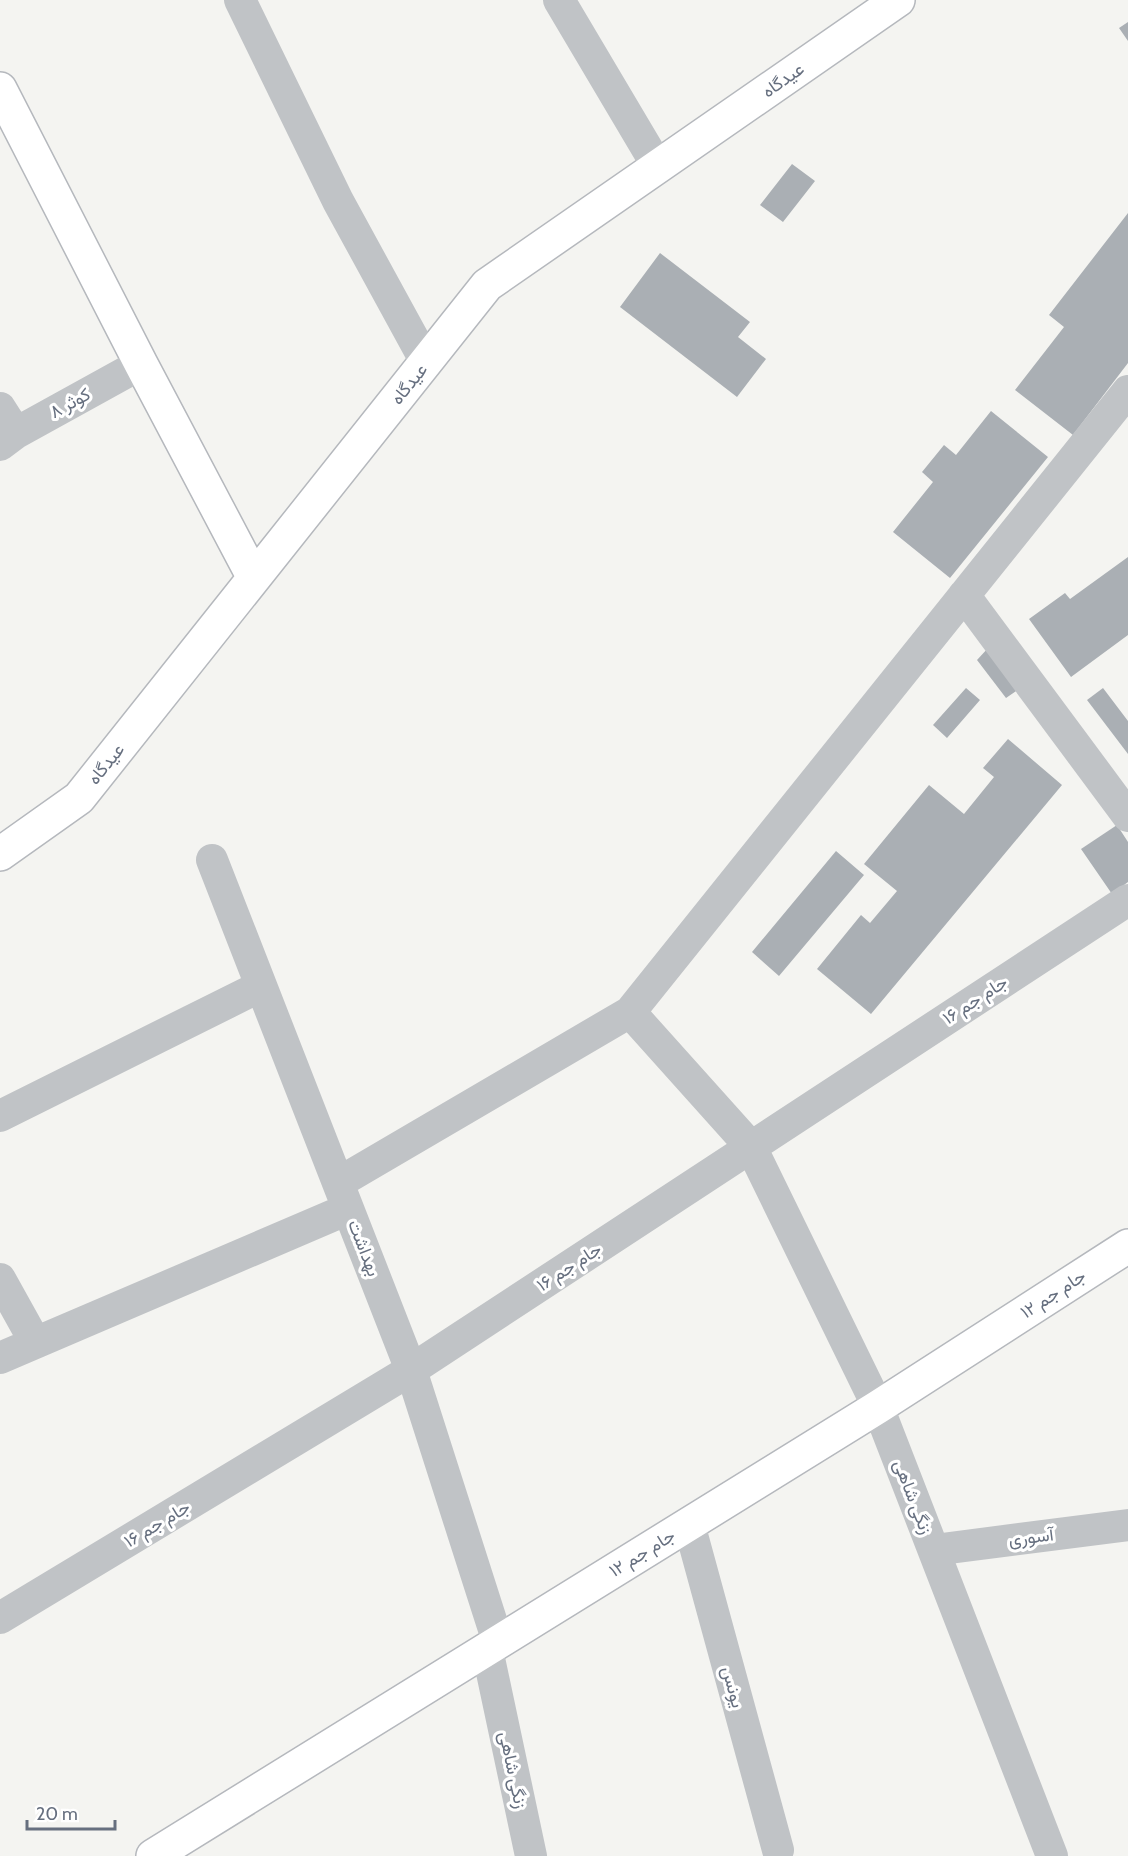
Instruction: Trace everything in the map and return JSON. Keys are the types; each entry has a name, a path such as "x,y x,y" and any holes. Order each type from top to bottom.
{"street":[{"path":"240,0 338,201 426,362"},
{"path":"559,0 658,166"},
{"name":"عیدگاه","path":"0,854 78,798 487,285 898,0"},
{"path":"3,101 254,578"},
{"name":"کوثر ۸","path":"5,429 141,364"},
{"path":"0,1358 343,1196 630,1012 1128,391"},
{"path":"964,595 1128,816"},
{"name":"بهداشت","path":"212,860 411,1371 493,1646"},
{"name":"جام جم ۱۶","path":"0,1618 411,1371 1128,900"},
{"path":"0,1116 261,986"},
{"name":"زنگی شاهی","path":"630,1012 751,1148 878,1407 1052,1856"},
{"name":"جام جم ۱۲","path":"153,1856 878,1407 1128,1246"},
{"path":"0,1279 36,1342"},
{"name":"یونس","path":"688,1524 778,1850"},
{"name":"آسوری","path":"934,1550 1128,1525"},
{"name":"زنگی شاهی","path":"493,1646 531,1856"}],"building":[{"path":"1128,22 1128,41 1119,28"},
{"path":"792,164 815,181 783,222 760,205"},
{"path":"1128,213 1128,363 1073,435 1015,390 1064,327 1049,315"},
{"path":"660,253 750,322 738,337 766,359 737,397 620,307"},
{"path":"991,411 1048,457 950,578 893,532 933,482 922,472 944,445 956,455"},
{"path":"1128,557 1128,635 1071,677 1029,619 1065,593 1070,599"},
{"path":"989,647 1019,689 1006,698 977,660"},
{"path":"966,688 980,700 947,738 933,725"},
{"path":"1103,688 1128,721 1128,754 1087,700"},
{"path":"1008,739 1062,785 871,1014 817,969 861,915 870,923 897,891 864,864 929,785 964,814 994,777 983,768"},
{"path":"1117,825 1128,842 1128,882 1112,894 1081,849"},
{"path":"836,851 864,875 779,976 752,952"}]}
